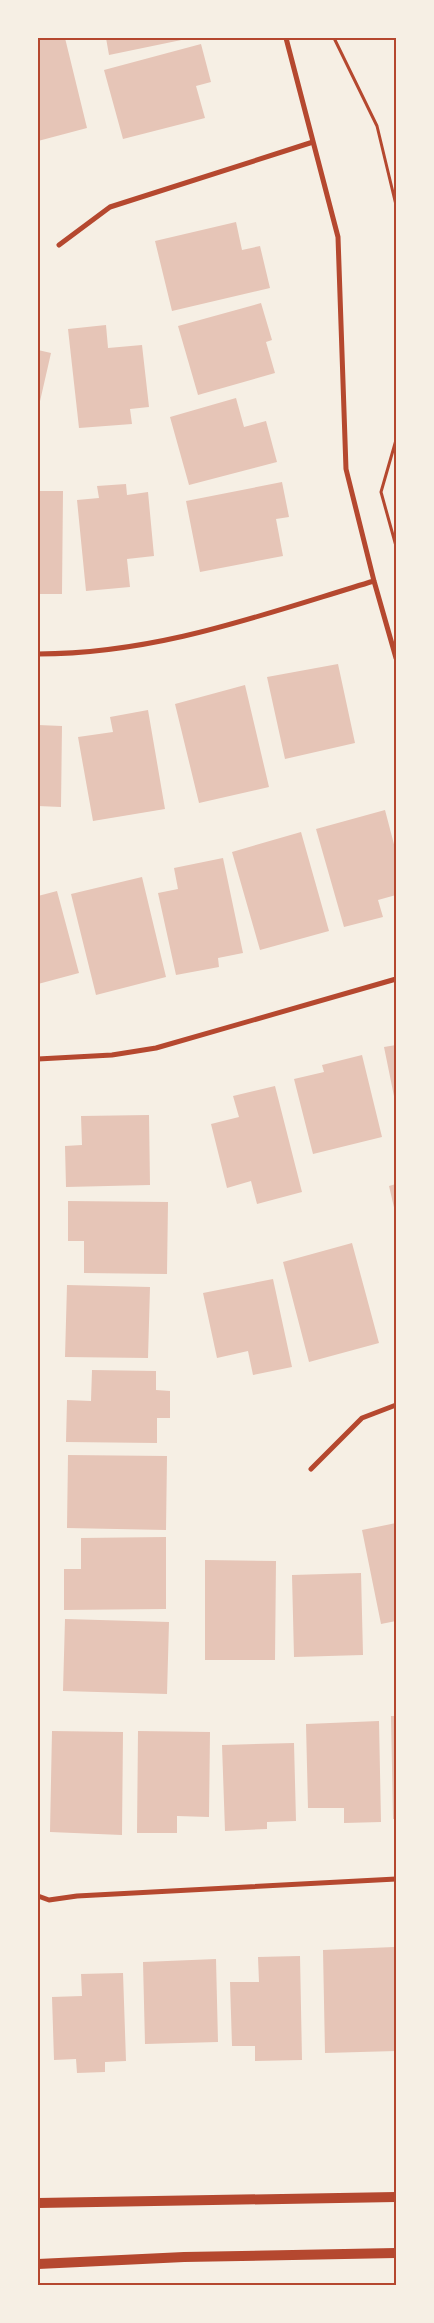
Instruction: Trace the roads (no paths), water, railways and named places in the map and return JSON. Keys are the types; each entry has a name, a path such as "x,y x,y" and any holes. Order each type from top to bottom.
{"main road":[{"path":"38,2203 396,2197"},
{"path":"38,2264 184,2257 396,2253"}],"street":[{"path":"286,38 338,237 346,469 374,582 396,658"},
{"path":"60,246 110,207 313,142"},
{"path":"38,654 81,654 149,645 204,632 374,582"},
{"path":"38,1059 112,1055 156,1048 396,979"},
{"path":"311,1469 362,1418 396,1405"},
{"path":"38,1896 49,1900 88,1896 396,1878"}]}
